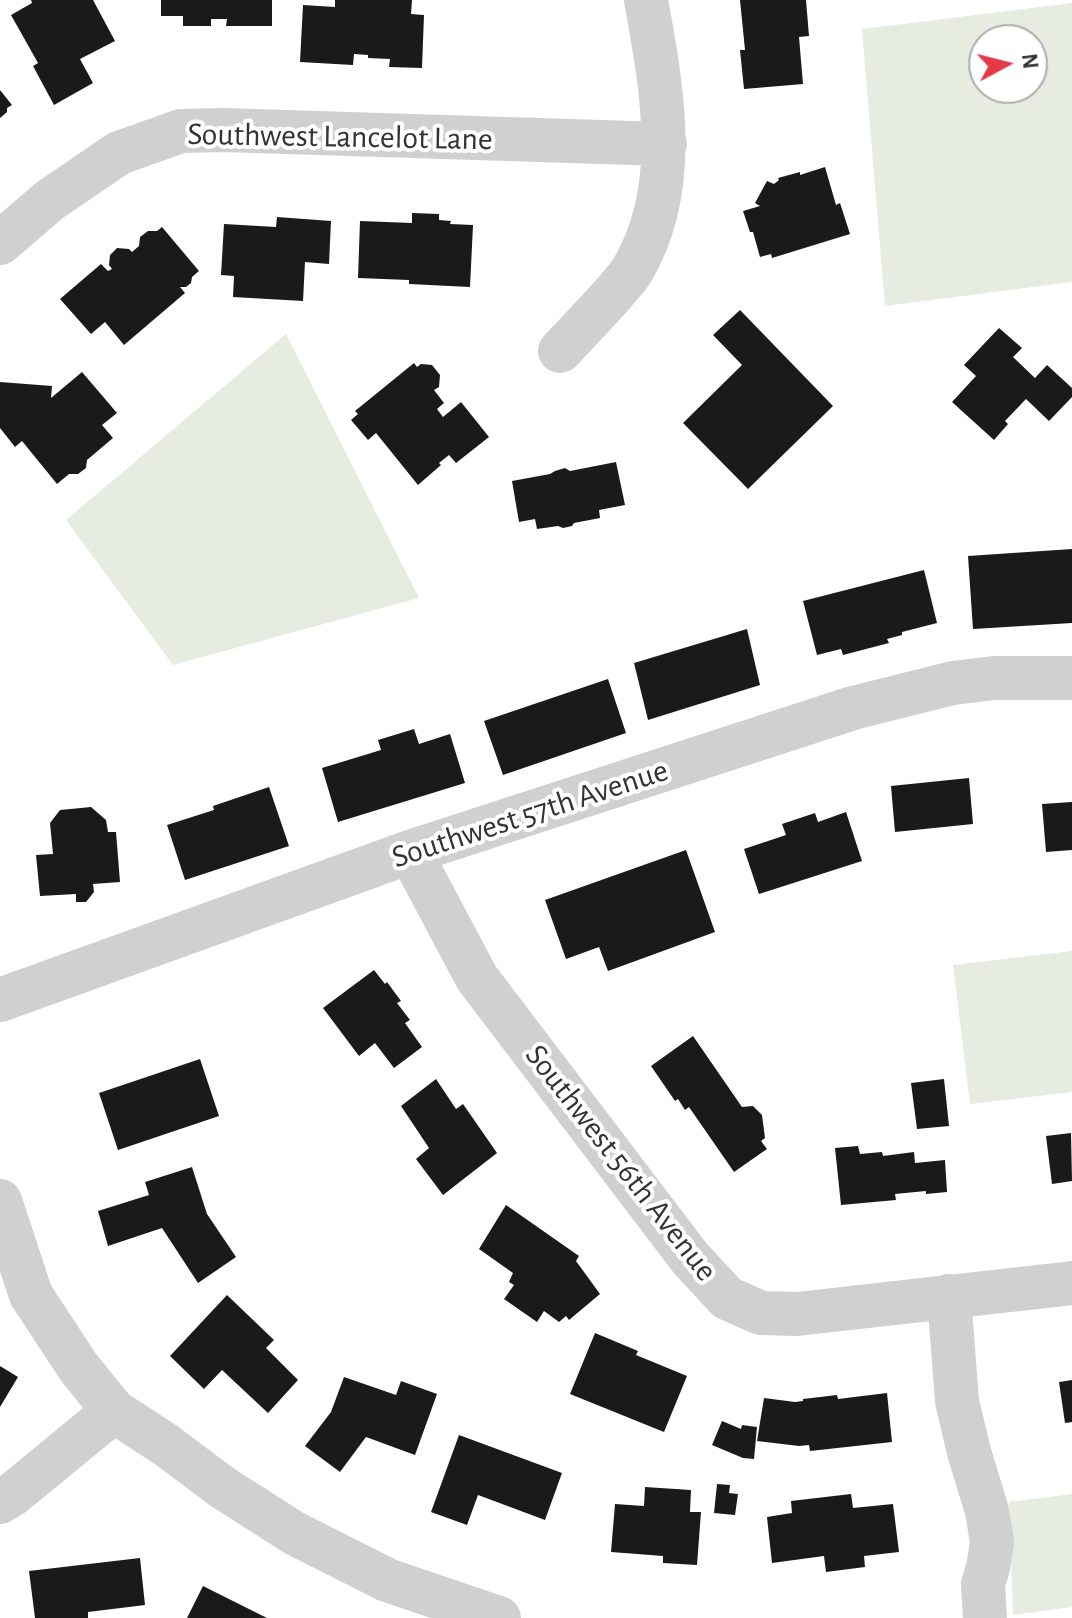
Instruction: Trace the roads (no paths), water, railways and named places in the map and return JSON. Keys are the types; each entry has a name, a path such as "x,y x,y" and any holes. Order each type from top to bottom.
{"street":[{"path":"560,351 632,272 650,236 659,198 665,144 658,66 646,0"},
{"name":"Southwest Lancelot Lane","path":"0,243 50,200 119,153 181,131 665,144"},
{"name":"Southwest 57th Avenue","path":"0,1000 410,852 853,708 953,683 994,678 1072,678"},
{"name":"Southwest 56th Avenue","path":"410,852 477,978 690,1258 727,1298 761,1313 797,1314 1072,1283"},
{"path":"0,1201 31,1295 79,1368 114,1411 294,1533 387,1580 499,1618"},
{"path":"949,1296 957,1401 987,1511 992,1542 983,1584 985,1618"},
{"path":"0,1502 114,1411"}]}
